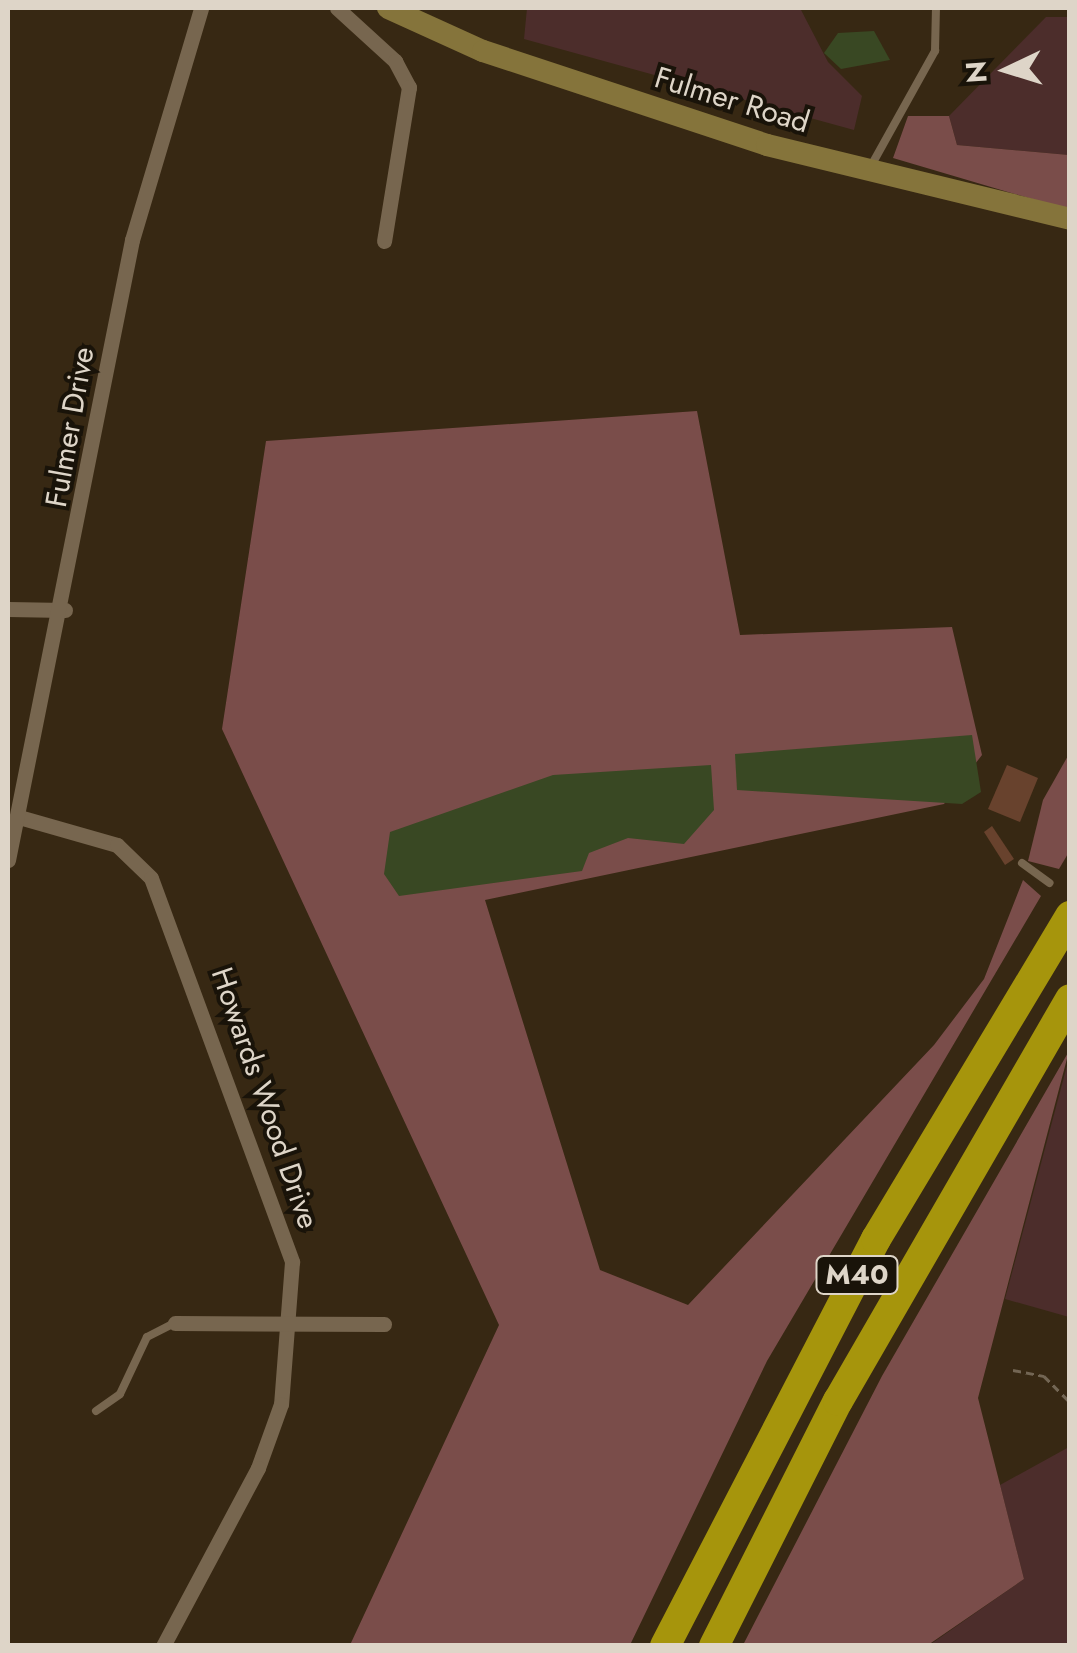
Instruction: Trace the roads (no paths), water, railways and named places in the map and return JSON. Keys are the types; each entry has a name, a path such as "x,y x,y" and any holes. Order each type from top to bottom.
{"highway":[{"name":"M40","path":"665,1646 876,1239 1070,916"},
{"name":"M40","path":"714,1646 838,1401 1070,999"}],"street":[{"name":"Fulmer Drive","path":"8,854 64,610 132,240 201,8"},
{"path":"337,8 395,61 410,87 384,241"},
{"name":"Fulmer Road","path":"388,8 483,52 870,171 1070,219"},
{"path":"8,610 64,610"},
{"name":"Howards Wood Drive","path":"18,817 117,845 151,878 273,1193 292,1262 292,1321 281,1404 258,1468 163,1646"},
{"path":"174,1323 384,1324"}],"lane":[{"path":"870,171 935,51 936,8"},
{"path":"1022,863 1050,883"},
{"path":"96,1412 120,1394 148,1337 174,1323"}]}
